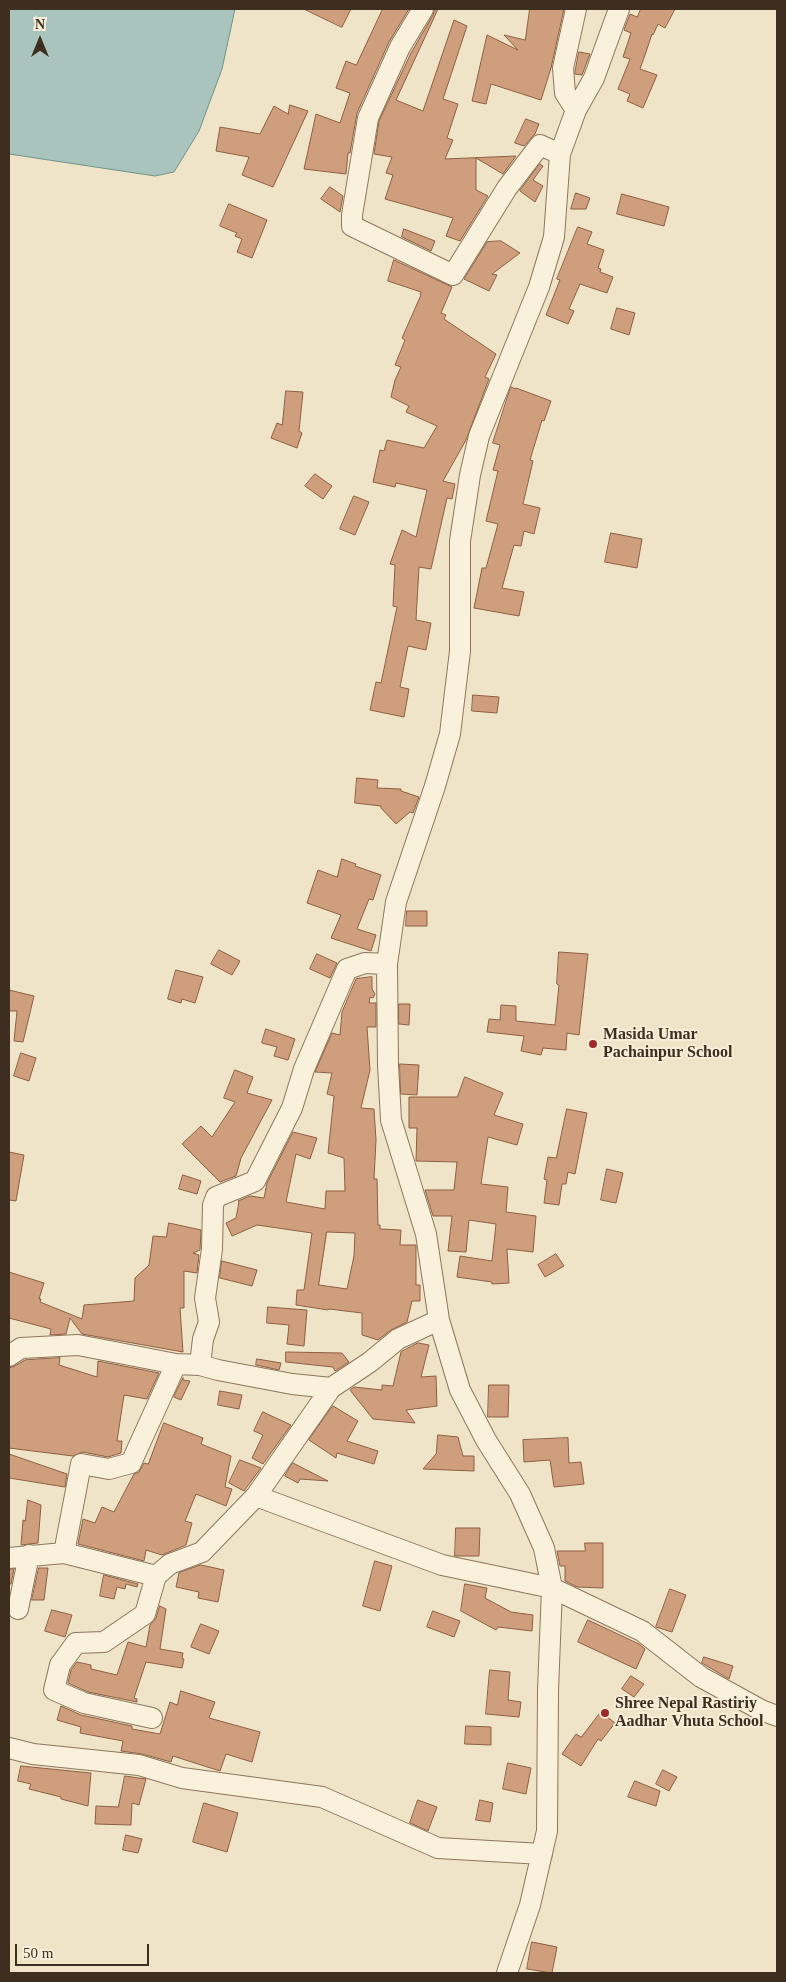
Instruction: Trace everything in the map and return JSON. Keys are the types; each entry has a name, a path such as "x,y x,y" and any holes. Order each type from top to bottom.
{"street":[{"path":"422,9 400,47 368,118 352,214 352,226 453,275 507,188 540,145 560,154"},
{"path":"576,9 563,68 564,93 576,110"},
{"path":"507,1973 530,1905 547,1831 548,1691 552,1588 544,1548 520,1494 486,1440 460,1390 439,1320 426,1234 391,1120 387,964 396,902 435,786 450,734 460,651 460,541 470,475 479,436 539,287 554,237 560,154 576,110 594,78 619,9"},
{"path":"200,1365 203,1339 208,1322 205,1298 212,1250 213,1205 216,1197 255,1180 292,1108 304,1069 347,969 365,963 387,964"},
{"path":"152,1718 84,1703 54,1690 60,1665 76,1643 104,1642 146,1614 156,1576 170,1564 202,1552 256,1496 332,1388 370,1362 398,1339 439,1320"},
{"path":"9,1356 21,1348 78,1345 176,1364 200,1365 292,1384 332,1388"},
{"path":"64,1553 81,1464 109,1469 131,1463 176,1364"},
{"path":"256,1496 442,1565 552,1588 642,1632 701,1677 761,1710 777,1716"},
{"path":"9,1558 64,1553 156,1576"},
{"path":"18,1609 29,1555"},
{"path":"9,1748 33,1754 139,1764 182,1778 322,1797 438,1848 542,1854"}],"water":[{"path":"9,9 235,9 222,69 199,131 174,172 155,176 9,154"}],"building":[{"path":"304,9 351,9 342,27"},
{"path":"383,9 409,9 389,42 357,113 350,153 348,153 346,174 304,169 316,114 340,123 350,93 336,88 346,61 356,65"},
{"path":"435,9 438,9 396,100 423,111 454,20 467,26 443,99 458,104 447,138 453,140 445,159 516,156 503,174 476,158 476,190 488,196 460,241 446,236 453,218 385,199 393,175 386,173 392,157 374,154 379,121 411,53"},
{"path":"530,9 564,9 551,68 541,100 491,84 486,104 472,101 487,35 518,50 504,35 525,40"},
{"path":"641,9 675,9 665,28 658,24 652,34 640,69 657,75 643,108 627,101 630,94 618,89 630,59 623,57 631,33 624,30 630,14 637,17"},
{"path":"579,52 590,54 582,75 575,74"},
{"path":"290,105 308,111 273,187 242,175 249,157 216,151 220,127 260,134 274,106 288,114"},
{"path":"526,119 539,124 535,134 524,146 515,143"},
{"path":"540,164 543,166 533,180 543,186 535,202 520,191"},
{"path":"330,187 343,196 340,212 321,199"},
{"path":"576,193 590,198 586,209 571,209"},
{"path":"622,194 669,207 664,226 617,214"},
{"path":"229,204 267,220 252,258 237,252 242,239 235,236 237,233 220,226"},
{"path":"578,227 592,232 587,244 604,250 598,268 601,269 600,272 613,277 607,293 580,284 569,309 574,311 568,324 546,315 560,280 557,279"},
{"path":"404,229 435,241 431,251 402,237"},
{"path":"501,241 520,253 492,274 497,275 489,291 464,279 487,242"},
{"path":"394,260 452,287 441,313 446,315 444,319 496,354 485,377 489,379 466,440 443,481 455,484 452,499 447,498 431,569 419,567 416,620 431,623 426,650 408,646 400,687 409,689 404,717 370,710 376,682 381,683 397,607 393,606 395,565 390,564 402,530 416,537 427,490 396,483 395,487 373,482 380,450 384,451 387,440 424,448 437,426 406,412 409,406 391,397 395,380 401,367 395,365 405,340 402,338 421,295 421,292 388,281"},
{"path":"617,308 635,313 629,335 611,329"},
{"path":"511,387 551,401 544,421 542,420 530,460 533,461 523,504 540,508 534,534 524,531 521,546 514,545 502,588 524,592 519,616 474,608 482,568 486,568 498,524 486,521 498,471 493,470 500,445 493,443"},
{"path":"286,391 303,392 299,431 302,433 297,448 271,438 277,423 282,425"},
{"path":"315,474 332,486 323,499 305,486"},
{"path":"354,496 369,502 355,535 340,529"},
{"path":"611,533 642,539 637,568 605,562"},
{"path":"473,695 499,697 497,713 472,711"},
{"path":"357,778 378,780 377,788 401,789 401,791 419,797 413,813 410,812 396,824 381,806 355,803"},
{"path":"342,859 356,864 355,866 381,875 373,900 369,899 357,929 376,935 371,951 331,938 341,915 307,903 318,870 337,877"},
{"path":"407,911 427,911 427,926 406,926"},
{"path":"219,950 240,961 232,975 211,964"},
{"path":"559,952 588,954 579,1035 567,1033 566,1050 543,1048 541,1055 521,1051 524,1036 487,1032 489,1019 500,1020 501,1005 516,1006 516,1021 555,1025 559,985 557,984"},
{"path":"317,954 337,963 330,978 310,969"},
{"path":"176,970 203,977 195,1003 182,999 181,1003 168,999"},
{"path":"372,977 372,989 375,994 373,998 370,997 369,1003 376,1003 376,1027 367,1027 370,1070 361,1108 374,1109 376,1140 374,1179 377,1179 378,1225 380,1225 380,1229 401,1230 400,1245 416,1245 416,1285 420,1285 420,1301 412,1301 407,1322 391,1330 378,1340 362,1335 362,1313 296,1305 297,1290 304,1290 312,1233 257,1225 232,1236 226,1223 236,1218 238,1201 250,1196 264,1198 267,1183 293,1132 317,1138 310,1159 296,1154 286,1202 325,1209 326,1191 345,1191 344,1158 328,1153 334,1096 327,1094 332,1073 315,1072 332,1033 340,1035 342,1012 356,979","holes":["327,1232 355,1233 354,1256 347,1289 319,1285"]},
{"path":"9,990 34,996 23,1042 14,1041 17,1011 9,1011"},
{"path":"399,1004 410,1004 409,1025 399,1024"},
{"path":"266,1029 295,1039 288,1060 274,1056 277,1047 262,1043"},
{"path":"21,1053 36,1058 29,1081 14,1076"},
{"path":"400,1064 419,1065 417,1095 401,1094"},
{"path":"235,1070 253,1077 247,1093 272,1100 241,1158 236,1176 220,1182 182,1144 201,1126 212,1137 235,1102 224,1098"},
{"path":"465,1077 503,1093 494,1115 523,1124 517,1145 488,1137 481,1184 508,1187 506,1212 536,1216 533,1252 507,1249 509,1283 492,1284 492,1282 457,1277 460,1256 492,1261 496,1224 469,1220 466,1252 448,1251 452,1216 433,1216 425,1190 454,1190 457,1162 416,1161 417,1128 409,1128 409,1097 457,1097"},
{"path":"567,1109 587,1113 575,1174 568,1172 566,1184 562,1184 559,1205 544,1203 547,1180 544,1179 548,1157 556,1158"},
{"path":"9,1152 24,1155 16,1201 9,1200"},
{"path":"607,1169 623,1173 616,1203 601,1200"},
{"path":"183,1175 201,1181 197,1194 179,1189"},
{"path":"169,1223 201,1230 200,1250 193,1253 199,1255 197,1273 184,1271 184,1308 180,1308 183,1352 82,1334 70,1318 66,1334 50,1335 51,1329 9,1318 9,1272 44,1283 39,1299 41,1299 40,1302 82,1319 84,1305 134,1301 135,1278 149,1265 153,1236 166,1237"},
{"path":"556,1254 564,1266 545,1277 538,1265"},
{"path":"222,1261 257,1270 252,1286 220,1278"},
{"path":"268,1307 307,1310 304,1346 287,1344 289,1325 267,1323"},
{"path":"418,1343 429,1345 421,1377 436,1376 437,1406 406,1410 415,1423 373,1419 350,1390 354,1387 382,1390 382,1385 393,1386 401,1352"},
{"path":"286,1352 342,1353 349,1362 335,1371 333,1367 286,1362"},
{"path":"60,1358 59,1365 97,1377 98,1361 159,1373 147,1399 124,1395 117,1441 122,1441 121,1453 108,1457 83,1452 73,1456 9,1448 9,1368 25,1360"},
{"path":"257,1359 281,1363 279,1370 256,1365"},
{"path":"183,1378 183,1380 190,1381 181,1400 174,1397"},
{"path":"489,1385 509,1385 508,1417 488,1417"},
{"path":"220,1391 242,1395 239,1409 218,1405"},
{"path":"333,1406 358,1421 347,1441 378,1451 374,1464 337,1453 336,1458 309,1440"},
{"path":"263,1412 291,1425 263,1464 252,1458 263,1435 254,1431"},
{"path":"164,1423 203,1438 201,1444 231,1456 225,1487 232,1489 226,1506 196,1494 185,1521 192,1523 186,1545 162,1555 146,1550 144,1561 78,1544 83,1519 95,1523 102,1507 114,1512 134,1474 139,1472 144,1463 148,1464"},
{"path":"438,1435 458,1437 463,1456 474,1456 474,1471 423,1469 436,1454"},
{"path":"568,1438 569,1463 581,1462 584,1484 554,1487 550,1460 524,1462 523,1440"},
{"path":"9,1454 67,1474 65,1487 9,1478"},
{"path":"240,1460 261,1468 244,1491 229,1483"},
{"path":"293,1463 328,1481 300,1479 298,1483 285,1476"},
{"path":"28,1500 41,1505 38,1543 21,1545 23,1520 25,1521"},
{"path":"456,1528 480,1528 479,1556 455,1556"},
{"path":"585,1543 603,1543 603,1588 577,1587 565,1581 565,1566 560,1566 557,1551 585,1551"},
{"path":"375,1561 392,1566 380,1611 363,1606"},
{"path":"201,1565 224,1570 218,1602 198,1598 199,1592 176,1587 179,1573"},
{"path":"39,1568 48,1568 44,1600 32,1600"},
{"path":"14,1569 11,1584 9,1584 9,1570"},
{"path":"104,1575 138,1584 137,1587 126,1584 125,1589 117,1587 114,1599 100,1596"},
{"path":"465,1584 487,1588 485,1598 511,1612 533,1615 532,1631 498,1627 496,1630 461,1611"},
{"path":"670,1589 686,1595 672,1632 656,1627"},
{"path":"160,1606 166,1609 160,1649 183,1653 182,1668 146,1662 134,1698 137,1699 137,1702 88,1692 68,1683 71,1670 77,1662 91,1665 91,1669 117,1675 128,1642 146,1647 150,1625 156,1618"},
{"path":"52,1610 72,1615 65,1637 45,1631"},
{"path":"433,1611 460,1621 454,1637 427,1627"},
{"path":"588,1620 639,1644 645,1649 636,1669 578,1642"},
{"path":"201,1624 219,1631 209,1654 191,1647"},
{"path":"704,1657 733,1666 729,1679 702,1663"},
{"path":"490,1670 510,1672 508,1700 521,1702 519,1717 486,1714"},
{"path":"631,1676 644,1684 634,1697 622,1689"},
{"path":"181,1691 215,1702 209,1718 260,1732 252,1762 226,1754 220,1771 173,1756 171,1762 142,1754 121,1751 123,1741 80,1733 81,1727 57,1720 61,1706 81,1715 132,1726 132,1729 160,1734 170,1702 177,1705"},
{"path":"601,1712 615,1723 601,1741 598,1739 581,1766 562,1754 576,1734 581,1737"},
{"path":"466,1726 491,1727 491,1745 465,1744"},
{"path":"508,1763 531,1768 526,1794 503,1789"},
{"path":"21,1766 91,1773 88,1806 29,1789 31,1784 18,1781"},
{"path":"663,1770 677,1777 669,1791 656,1784"},
{"path":"125,1776 146,1779 139,1805 132,1803 131,1825 95,1824 96,1806 118,1807"},
{"path":"635,1781 660,1791 656,1806 628,1797"},
{"path":"418,1800 437,1807 428,1831 410,1823"},
{"path":"480,1800 493,1803 490,1822 476,1820"},
{"path":"204,1803 238,1813 227,1852 193,1842"},
{"path":"126,1835 142,1839 138,1853 123,1850"},
{"path":"532,1942 557,1947 552,1973 527,1969"}],"place":[{"name":"Masida Umar Pachainpur School","path":"593,1044"},
{"name":"Shree Nepal Rastiriy Aadhar Vhuta School","path":"605,1713"}]}
